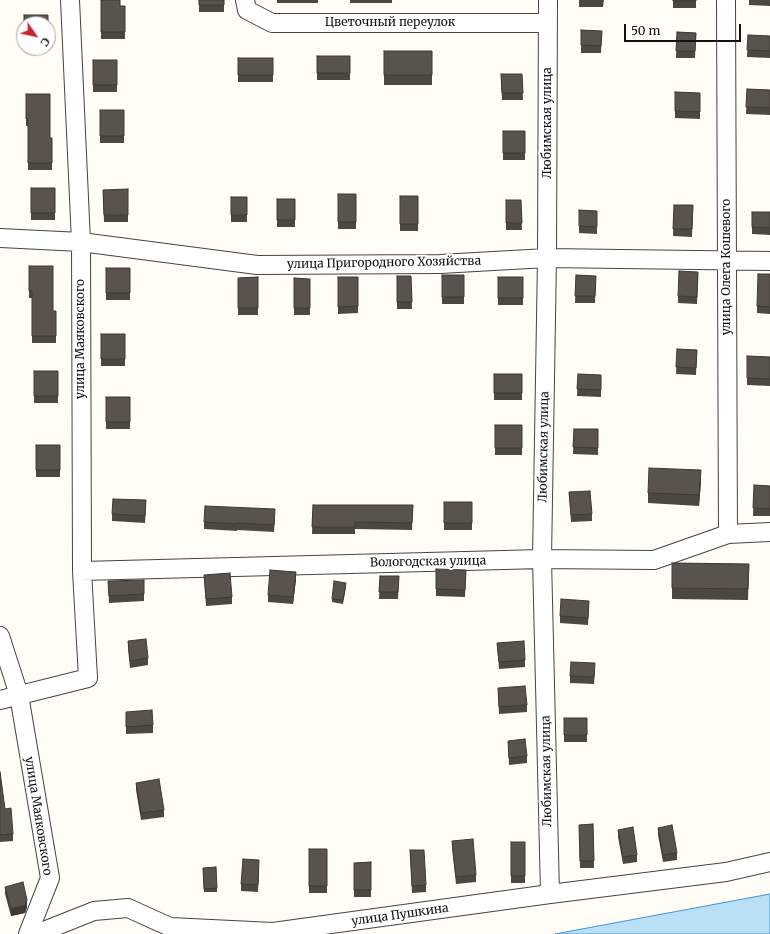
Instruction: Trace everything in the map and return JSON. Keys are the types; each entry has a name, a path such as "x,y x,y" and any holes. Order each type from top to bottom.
{"street":[{"name":"улица Маяковского","path":"28,934 50,878 19,695 88,678 82,571 81,242 70,0"},
{"name":"Цветочный переулок","path":"245,0 246,10 272,23 548,23"},
{"name":"Любимская улица","path":"548,0 547,258 542,560 550,894"},
{"name":"улица Олега Кошевого","path":"726,0 728,534"},
{"name":"улица Пригородного Хозяйства","path":"0,238 81,242 256,265 440,264 547,258 770,260"},
{"name":"Вологодская улица","path":"82,571 542,560 654,560 728,534 770,532"},
{"path":"0,636 19,695 0,700"},
{"name":"улица Пушкина","path":"36,934 94,911 128,908 170,927 273,932 550,894 726,872 770,862"}],"water":[{"path":"770,894 770,934 555,934"}],"building":[{"path":"101,0 120,0 120,6 125,6 125,32 101,32"},
{"path":"199,0 224,0 224,5 199,5"},
{"path":"696,0 696,1 673,1"},
{"path":"24,15 48,15 48,16"},
{"path":"581,30 602,31 601,46 581,45"},
{"path":"677,32 696,33 695,51 676,51"},
{"path":"748,35 770,36 770,51 747,50"},
{"path":"384,51 432,51 432,75 384,75"},
{"path":"317,56 350,56 350,73 317,73"},
{"path":"238,58 273,58 273,75 238,75"},
{"path":"93,60 117,60 117,85 93,85"},
{"path":"501,74 522,74 523,93 502,93"},
{"path":"747,89 770,90 770,108 746,107"},
{"path":"675,92 700,93 700,112 675,111"},
{"path":"26,94 50,94 50,138 52,138 52,163 28,163 28,119 26,119"},
{"path":"100,110 124,110 124,136 100,136"},
{"path":"503,131 525,131 525,153 503,153"},
{"path":"31,188 55,188 55,213 31,213"},
{"path":"128,189 128,215 104,215 103,190"},
{"path":"338,194 356,194 356,222 338,222"},
{"path":"400,196 418,196 418,224 400,224"},
{"path":"231,197 247,197 247,215 231,215"},
{"path":"277,199 295,199 295,220 277,220"},
{"path":"506,200 521,200 522,223 506,223"},
{"path":"674,205 693,205 692,229 673,229"},
{"path":"579,210 597,211 597,227 579,226"},
{"path":"752,212 770,212 770,228 752,227"},
{"path":"29,266 53,266 53,311 56,311 56,336 32,336 32,291 29,291"},
{"path":"106,268 130,268 130,293 106,293"},
{"path":"679,271 698,272 697,297 678,296"},
{"path":"758,274 770,274 770,307 757,306"},
{"path":"442,275 464,275 464,297 442,297"},
{"path":"576,275 596,276 595,296 575,296"},
{"path":"397,276 411,276 412,302 397,302"},
{"path":"258,277 258,308 238,308 238,278"},
{"path":"338,277 358,277 358,306 338,307"},
{"path":"498,277 523,277 523,298 498,298"},
{"path":"294,278 310,279 310,308 294,308"},
{"path":"101,334 125,334 125,359 101,359"},
{"path":"677,349 697,350 696,368 676,367"},
{"path":"747,356 770,357 770,379 747,378"},
{"path":"34,371 58,371 58,396 34,396"},
{"path":"494,374 522,374 522,393 494,393"},
{"path":"578,374 601,375 601,390 577,389"},
{"path":"106,397 130,397 130,422 106,422"},
{"path":"495,425 522,425 522,448 495,448"},
{"path":"574,429 598,429 598,448 573,447"},
{"path":"36,445 60,445 60,470 36,470"},
{"path":"649,468 701,470 699,495 648,493"},
{"path":"754,485 770,486 770,509 753,508"},
{"path":"590,491 592,514 571,515 569,492"},
{"path":"113,499 146,500 145,516 112,514"},
{"path":"444,502 472,502 472,523 444,523"},
{"path":"313,505 413,505 412,523 355,522 355,527 312,527"},
{"path":"205,506 275,509 274,525 204,522"},
{"path":"672,563 749,564 748,589 672,588"},
{"path":"436,569 466,570 465,590 436,589"},
{"path":"270,570 296,572 293,597 268,595"},
{"path":"230,573 232,597 206,599 204,575"},
{"path":"380,576 399,576 398,592 379,592"},
{"path":"144,580 144,594 109,596 108,581"},
{"path":"334,581 346,583 343,600 332,599"},
{"path":"561,599 589,601 588,618 560,616"},
{"path":"146,639 148,658 130,661 128,641"},
{"path":"524,641 525,660 499,662 497,643"},
{"path":"571,662 595,663 594,677 570,676"},
{"path":"525,686 527,705 499,707 498,688"},
{"path":"152,710 153,725 126,727 126,712"},
{"path":"564,718 587,718 587,735 564,735"},
{"path":"525,739 527,756 509,758 508,741"},
{"path":"0,772 5,809 11,808 13,834 0,835"},
{"path":"159,779 164,810 141,813 136,783"},
{"path":"593,824 594,861 580,861 579,825"},
{"path":"672,825 677,853 663,855 658,828"},
{"path":"633,827 637,855 623,857 618,830"},
{"path":"473,839 476,875 456,877 452,841"},
{"path":"511,842 525,842 525,876 511,876"},
{"path":"309,849 327,849 327,886 309,886"},
{"path":"410,850 424,850 426,885 412,886"},
{"path":"243,859 259,860 258,885 241,884"},
{"path":"371,862 371,890 354,890 354,863"},
{"path":"216,867 217,888 204,889 203,868"},
{"path":"23,882 27,900 25,905 11,909 5,887"}]}
